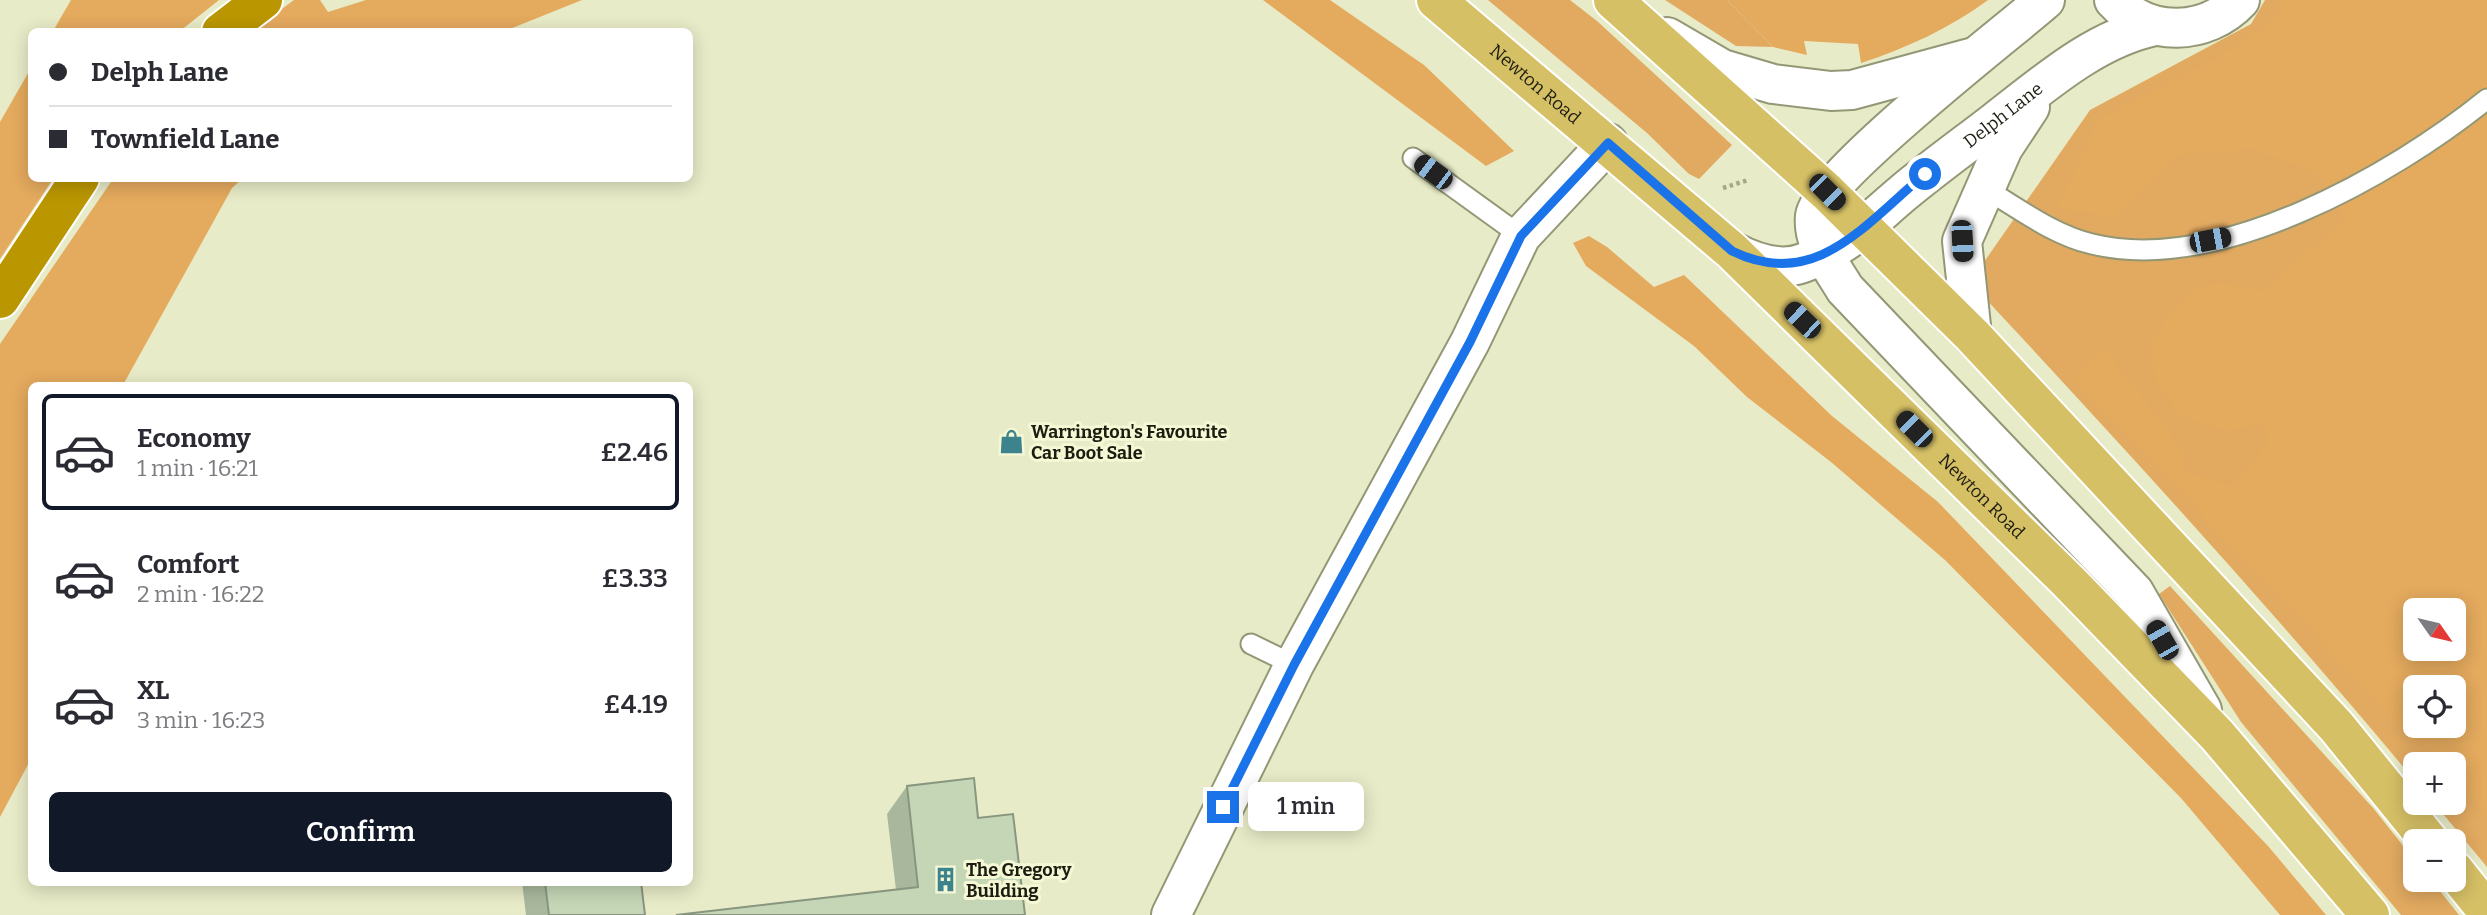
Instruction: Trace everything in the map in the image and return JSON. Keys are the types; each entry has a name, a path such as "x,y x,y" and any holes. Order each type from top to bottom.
{"highway":[{"path":"226,28 263,0"},
{"path":"0,299 77,182"}],"main road":[{"name":"Newton Road","path":"1436,0 1608,143 1732,251 2060,573 2217,735 2370,915"},
{"path":"1625,10 1827,192 1972,335 2336,726 2419,829"},
{"path":"2466,885 2487,911"}],"street":[{"path":"2045,0 1868,148 1827,192 1815,214 1816,237 1845,289 2134,592 2217,735"},
{"path":"2114,0 2133,17 2155,26 2182,29 2207,24 2241,0"},
{"path":"1625,10 1722,69 1773,84 1831,91 1852,90 1981,55"},
{"name":"Delph Lane","path":"1732,251 1753,261 1776,266 1801,264 1824,254 1844,243 1925,174 2046,82 2122,35 2155,26"},
{"path":"1972,335 1962,241 2003,148 2046,82"},
{"path":"1171,915 1294,665 1470,342 1521,236 1608,143"}],"lane":[{"path":"1984,188 2048,225 2092,244 2155,249 2205,241 2274,223 2322,203 2451,128 2487,99"},
{"path":"1413,158 1521,236"},
{"path":"1251,643 1294,665"}],"shaded area":[{"path":"71,0 219,0 184,28 55,28"},
{"path":"294,0 320,0 328,12 366,0 582,0 512,28 256,28"},
{"path":"1263,0 1330,0 1424,65 1514,151 1486,166"},
{"path":"1488,0 1570,0 1597,21 1732,145 1699,179 1689,174 1647,133"},
{"path":"1665,0 1727,0 1773,47 1736,46"},
{"path":"1727,0 1988,0 1959,20 1927,36 1861,63 1858,44 1804,41 1807,55 1773,47"},
{"path":"2265,0 2487,0 2487,867 2466,842 2466,829 2456,829 2444,815 2466,815 2466,752 2403,752 2403,767 2196,528 1970,282 2090,110 2251,24"},
{"path":"2284,0 2487,0 2487,817 2466,795 2466,752 2425,752 2412,738 2466,738 2466,675 2403,675 2403,729 2072,376 2105,350 2182,449 2187,472 2230,486 2269,441 2262,424 2229,431 2200,424 2180,413 2158,389 2149,347 2172,312 2192,290 2219,283 2262,292 2345,219 2317,173 2252,149 2180,155 2114,217 2057,208 2099,119 2241,45 2278,12"},
{"path":"28,73 28,182 51,182 0,259 0,122"},
{"path":"111,182 239,182 232,188 125,382 28,382 28,765 0,817 0,344"},
{"path":"1589,236 1607,247 1654,287 1684,275 1832,416 1938,502 2268,846 2326,915 2280,915 2181,798 1945,560 1831,462 1747,397 1694,346 1586,266 1573,243"},
{"path":"2170,586 2374,809 2403,846 2403,892 2441,892 2459,915 2401,915 2241,722 2159,594"}],"building":[{"path":"974,778 978,818 1013,814 1025,915 676,915 918,887 907,786"},
{"path":"545,886 641,886 645,915 549,915"}],"place":[{"name":"Warrington's Favourite Car Boot Sale","path":"1011,442"},
{"name":"The Gregory Building","path":"946,880"}],"route":[{"path":"1223,807 1294,665 1470,342 1521,236 1608,143 1732,251 1753,261 1776,266 1801,264 1844,243 1925,174"}]}
